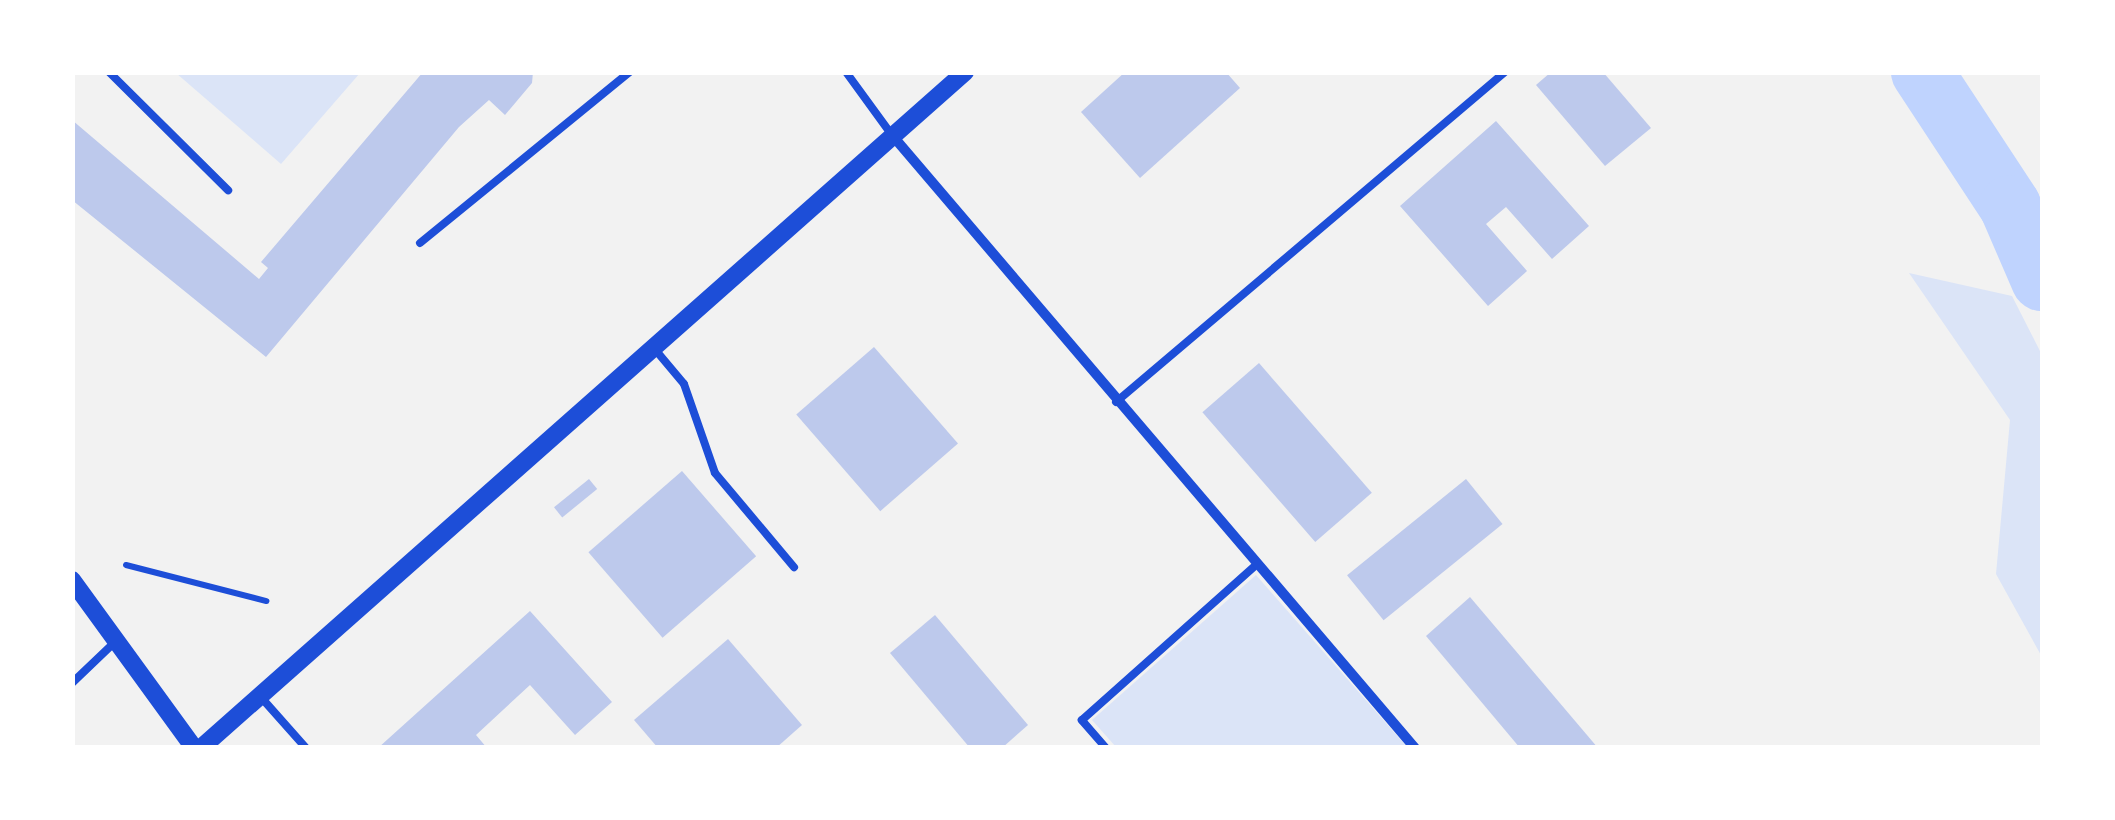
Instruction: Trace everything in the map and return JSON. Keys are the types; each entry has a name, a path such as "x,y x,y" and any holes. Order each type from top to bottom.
{"street":[{"path":"72,580 197,748 256,691 965,72"},
{"path":"892,135 1254,567 1415,748"}],"lane":[{"path":"109,72 228,190"},
{"path":"420,243 630,72"},
{"path":"846,72 892,135"},
{"path":"1116,402 1505,72"},
{"path":"651,345 684,384 714,473 794,566"},
{"path":"1106,748 1082,720 1254,567"},
{"path":"72,683 116,641"},
{"path":"256,691 306,748"}],"path":[{"path":"126,565 266,600"}],"shaded area":[{"path":"176,73 360,73 281,164"},
{"path":"1909,273 2012,296 2042,355 2042,657 1996,574 2010,420"},
{"path":"1256,575 1407,747 1116,747 1092,720"}],"building":[{"path":"423,72 533,72 532,83 505,115 489,100 459,127 266,357 72,200 72,120 259,279 268,268 261,262"},
{"path":"1125,72 1226,72 1240,88 1140,178 1081,112"},
{"path":"1551,72 1603,72 1651,128 1605,166 1536,85"},
{"path":"1496,121 1589,226 1552,259 1506,207 1486,224 1527,271 1488,306 1400,206"},
{"path":"874,347 958,444 880,511 796,415"},
{"path":"1259,363 1372,493 1315,542 1202,412"},
{"path":"682,471 756,556 663,638 588,552"},
{"path":"589,479 597,489 562,517 554,507"},
{"path":"1466,479 1503,524 1384,620 1347,575"},
{"path":"1470,597 1598,748 1520,748 1426,636"},
{"path":"530,611 612,702 575,735 530,685 476,735 487,748 378,748"},
{"path":"935,615 1028,725 1002,748 970,748 890,653"},
{"path":"728,639 802,725 776,748 658,748 634,720"}],"waterway":[{"path":"1922,72 2010,206 2042,280"}]}
